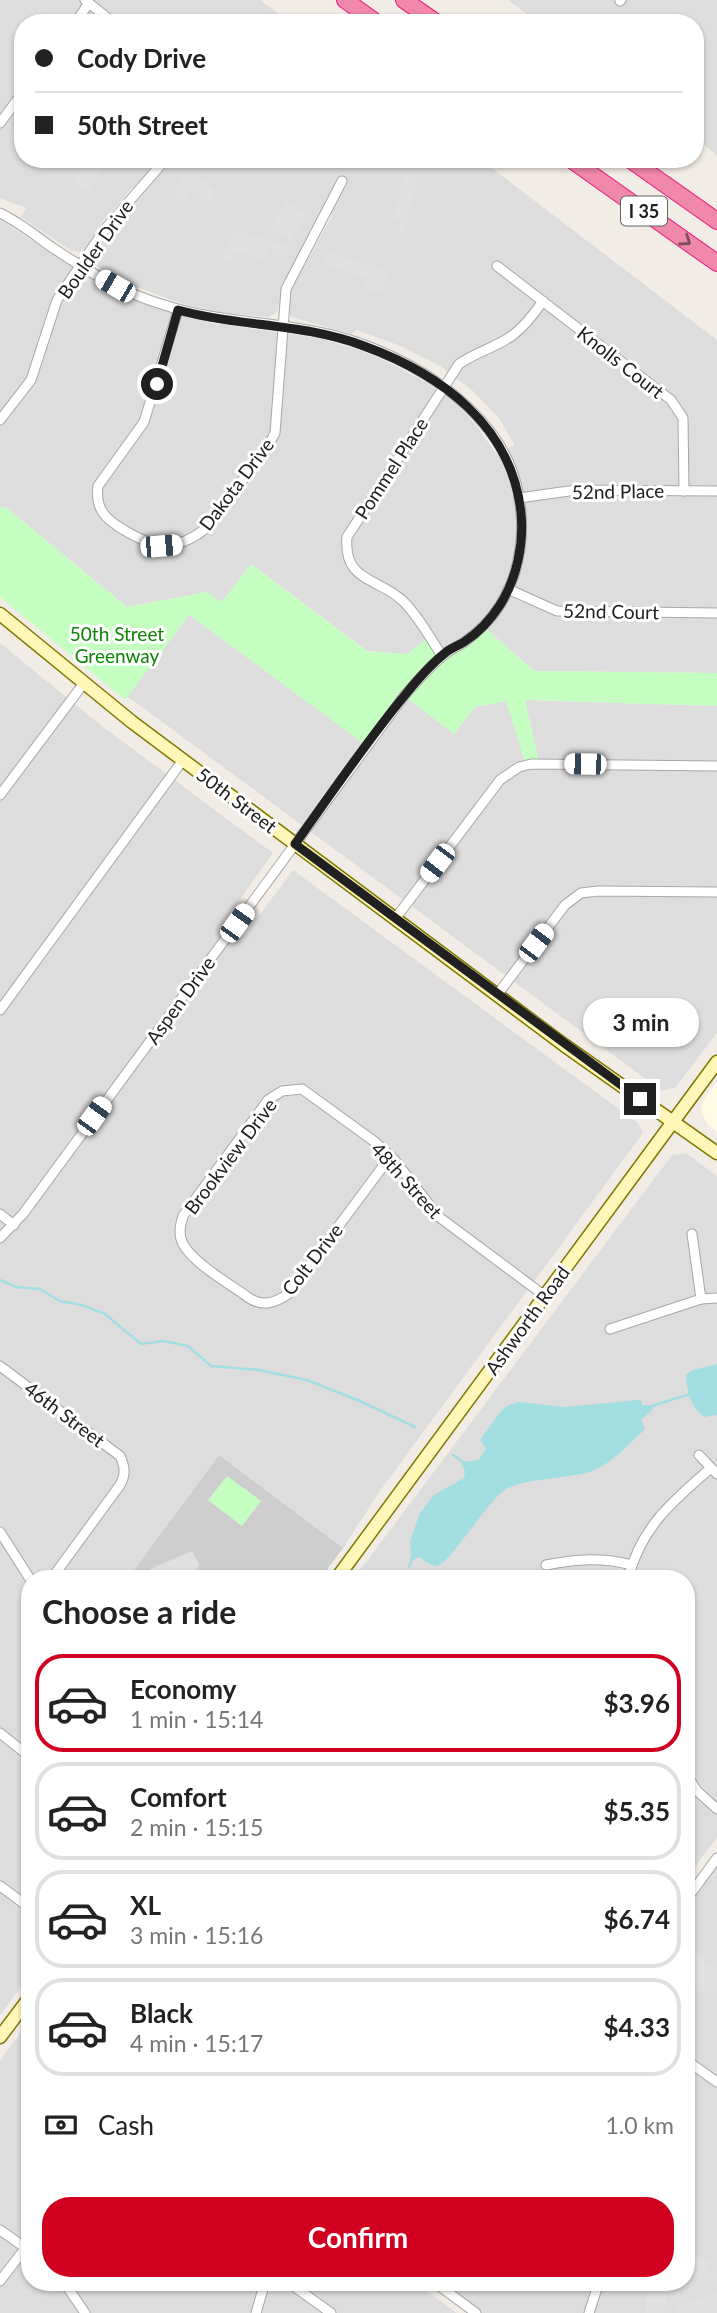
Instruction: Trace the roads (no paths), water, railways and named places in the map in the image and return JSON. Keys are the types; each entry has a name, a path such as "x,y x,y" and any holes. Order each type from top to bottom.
{"highway":[{"path":"345,0 364,14"},
{"path":"404,0 424,14"},
{"name":"I 35","path":"583,168 717,263"},
{"name":"I 35","path":"642,168 717,221"}],"main road":[{"name":"50th Street","path":"0,614 183,760 497,995 717,1153"},
{"name":"Ashworth Road","path":"343,1570 717,1062"},
{"path":"0,2037 21,2009"}],"street":[{"path":"87,2 102,14"},
{"path":"0,123 14,104"},
{"name":"Boulder Drive","path":"0,420 31,380 57,300 105,229 158,168"},
{"name":"Dakota Drive","path":"178,310 144,422 98,486 99,506 109,521 143,542 161,546 179,544 196,537 210,523 267,448 275,433 286,289 342,181"},
{"name":"Aspen Drive","path":"0,213 80,266 136,296 178,310 320,332 362,345 418,371 470,408 492,433 510,465 519,498 521,542 508,589 499,606 483,626 442,656 404,696 14,1225 0,1238"},
{"name":"Knolls Court","path":"497,266 671,400 680,411 684,428 684,491"},
{"name":"Pommel Place","path":"442,656 399,597 357,573 348,560 347,537 459,364 512,336 529,320 543,301"},
{"name":"52nd Place","path":"519,498 576,490 717,491"},
{"name":"52nd Court","path":"508,589 557,611 717,613"},
{"path":"0,796 84,683"},
{"path":"0,1010 183,760"},
{"path":"395,919 500,780 519,766 717,766"},
{"path":"497,995 565,905 581,893 717,892"},
{"name":"48th Street","path":"302,1089 393,1158 439,1217 545,1296"},
{"name":"Brookview Drive","path":"183,1244 180,1226 183,1216 268,1100 282,1091 302,1089"},
{"name":"Colt Drive","path":"183,1244 197,1260 249,1298 256,1302 274,1302 288,1294 384,1165 393,1158"},
{"path":"0,1214 14,1225"},
{"path":"692,1234 701,1299"},
{"path":"610,1329 701,1299 717,1298"},
{"name":"46th Street","path":"0,1366 120,1456 125,1466 120,1485 58,1570"},
{"path":"630,1570 642,1539 658,1516 714,1471 699,1455"},
{"path":"0,1532 24,1570"},
{"path":"546,1565 587,1558 632,1565"},
{"path":"0,1733 21,1750"},
{"path":"695,1788 717,1809"},
{"path":"695,1888 717,1858"},
{"path":"0,1886 21,1901"},
{"path":"695,2066 717,2082"},
{"path":"0,2230 21,2243"},
{"path":"0,2281 21,2256"},
{"path":"70,2291 85,2313"},
{"path":"256,2313 262,2291"},
{"path":"300,2291 331,2313"},
{"path":"446,2291 476,2313"},
{"path":"589,2313 596,2291"}],"water":[{"path":"717,1364 717,1415 704,1417 690,1399 686,1375 693,1370"},
{"path":"642,1401 642,1407 652,1406 653,1409 641,1420 645,1429 611,1460 590,1472 512,1486 497,1496 443,1563 435,1566 418,1557 413,1560 410,1568 408,1567 411,1557 410,1541 420,1513 434,1495 464,1478 465,1471 461,1464 463,1462 479,1460 486,1448 480,1440 501,1411 509,1405 520,1402 565,1407"}],"waterway":[{"path":"0,1280 16,1287 40,1289 60,1301 82,1305 105,1314 141,1344 163,1341 188,1346 211,1366 259,1370 307,1380 415,1427"},
{"path":"639,1407 652,1406 693,1393"},
{"path":"453,1455 465,1463"}],"park label":[{"name":"50th Street Greenway","path":"117,644"}]}
